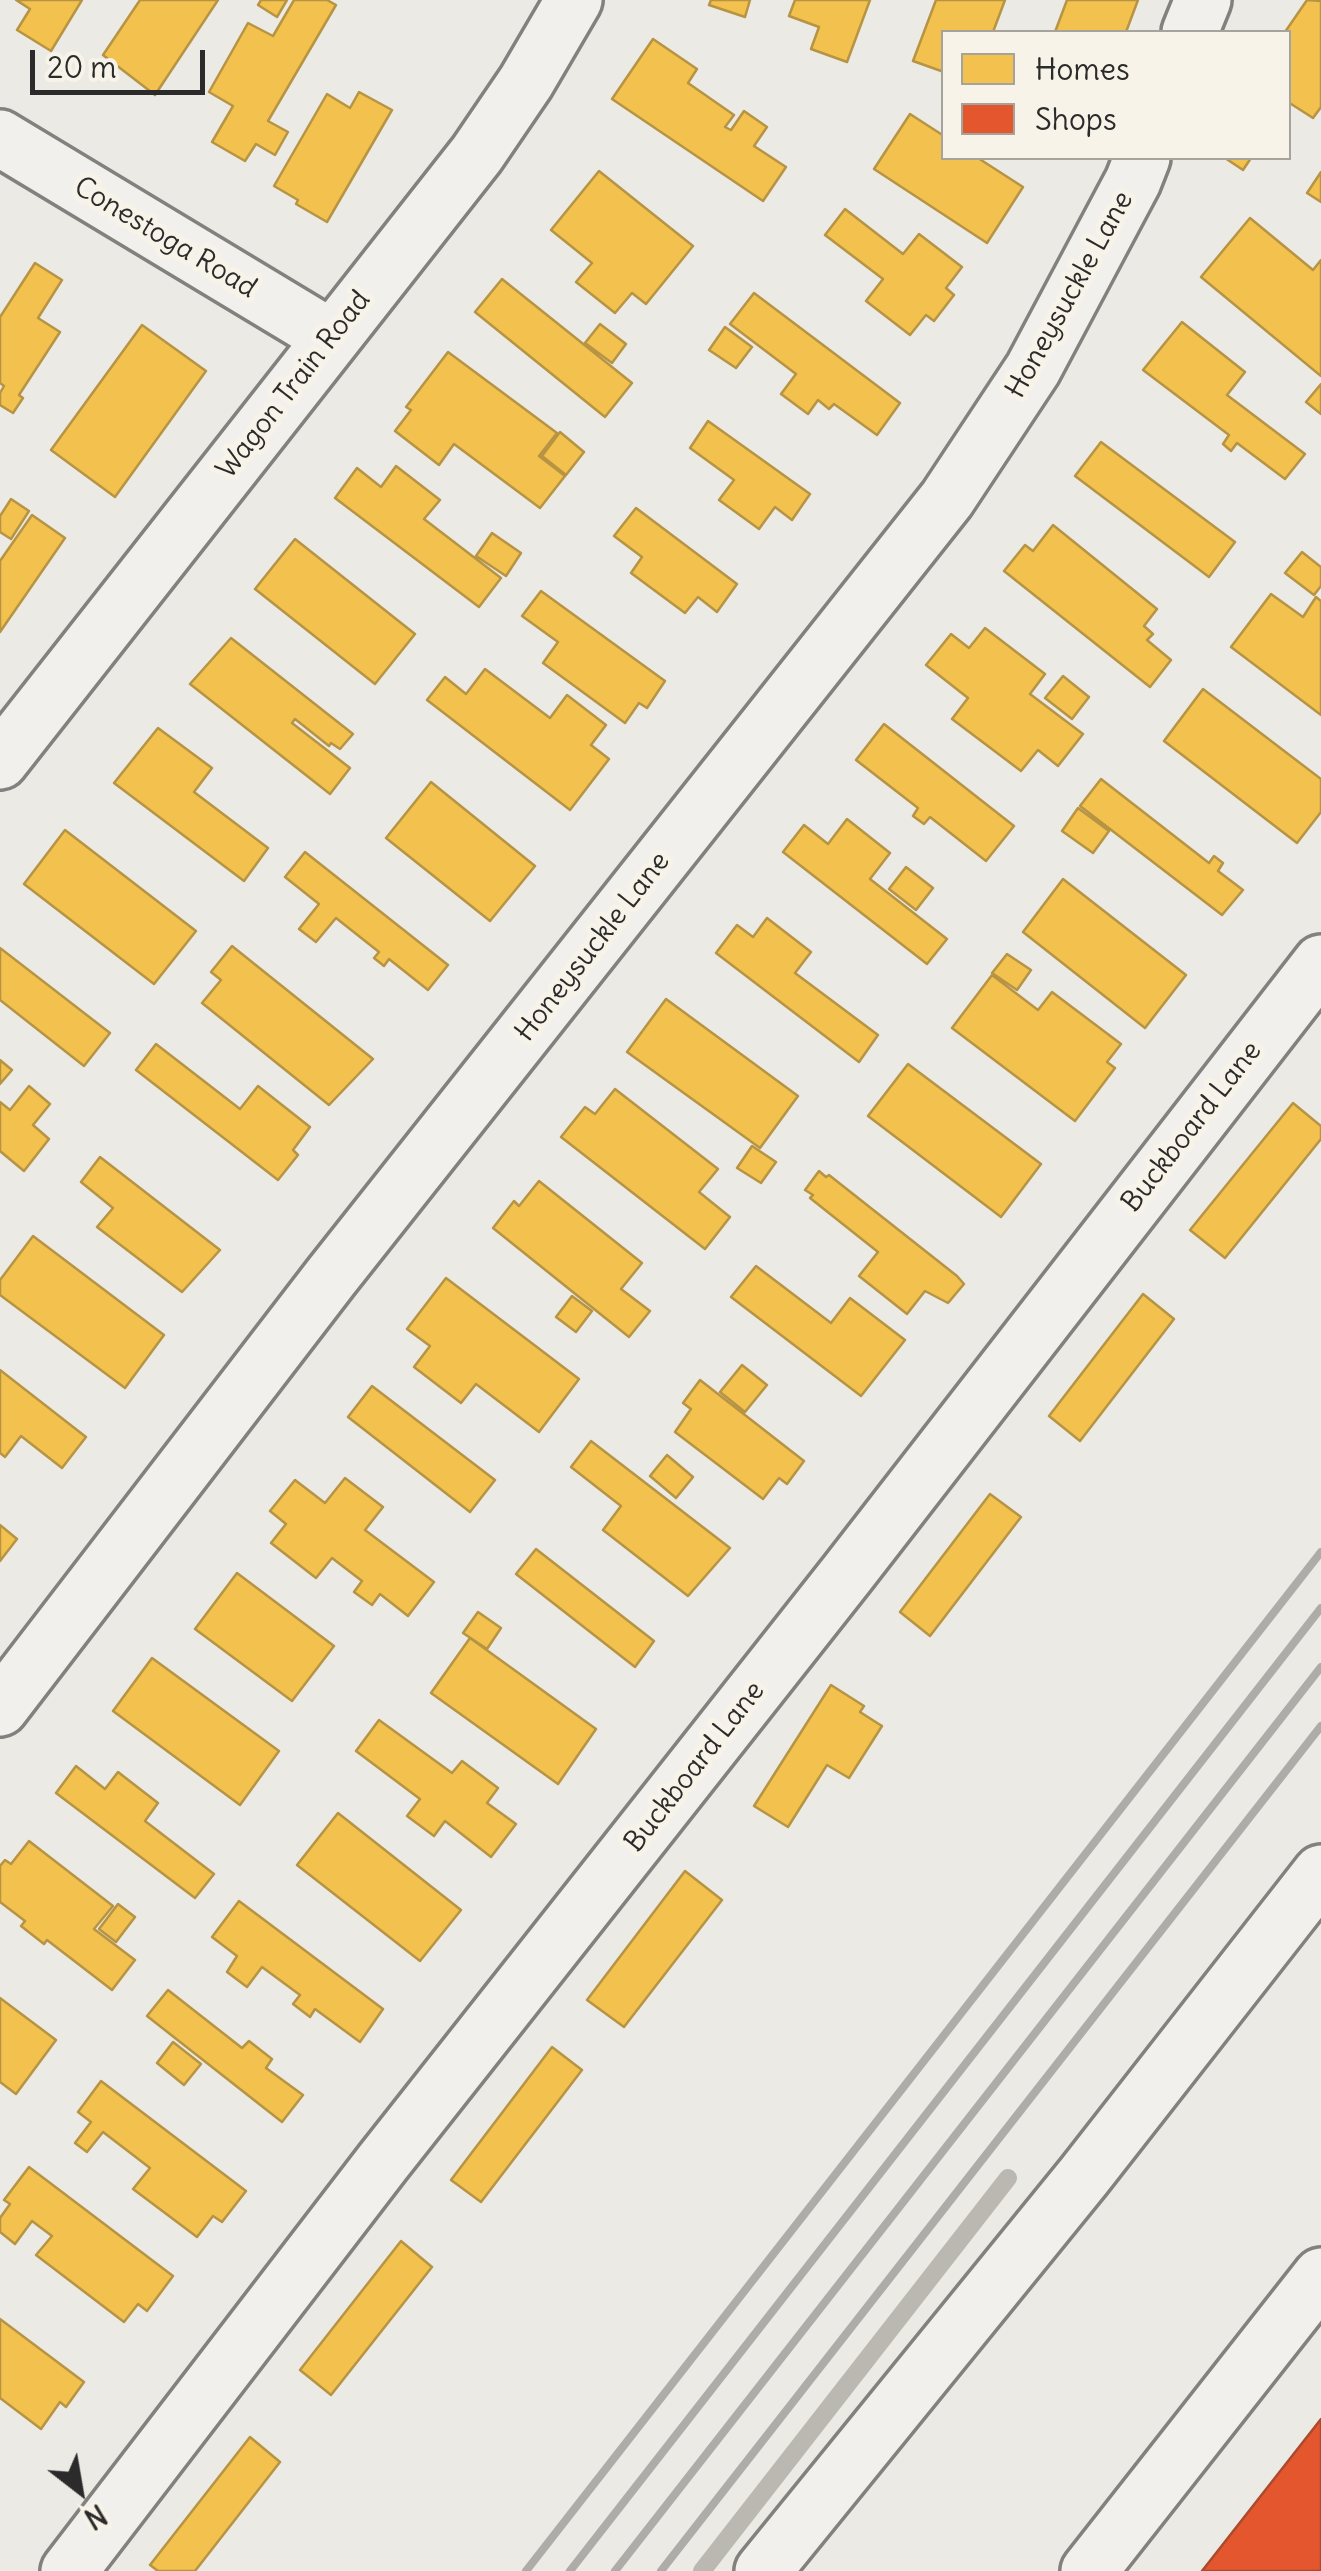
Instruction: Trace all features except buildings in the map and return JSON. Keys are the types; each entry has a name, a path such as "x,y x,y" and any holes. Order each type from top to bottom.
{"street":[{"name":"Wagon Train Road","path":"0,761 477,154 526,82 574,0"},
{"path":"1191,30 1203,0"},
{"name":"Conestoga Road","path":"0,138 330,337"},
{"name":"Honeysuckle Lane","path":"0,1708 343,1262 947,498 1033,369 1110,227 1141,160"},
{"name":"Buckboard Lane","path":"69,2571 383,2162 835,1590 1321,963"},
{"path":"763,2571 1084,2176 1321,1874"},
{"path":"1090,2571 1321,2276"}],"waterway":[{"path":"702,2571 1008,2178"}],"railway":[{"path":"526,2571 1321,1552"},
{"path":"570,2571 1321,1608"},
{"path":"615,2571 1321,1667"},
{"path":"661,2571 1321,1726"}]}
